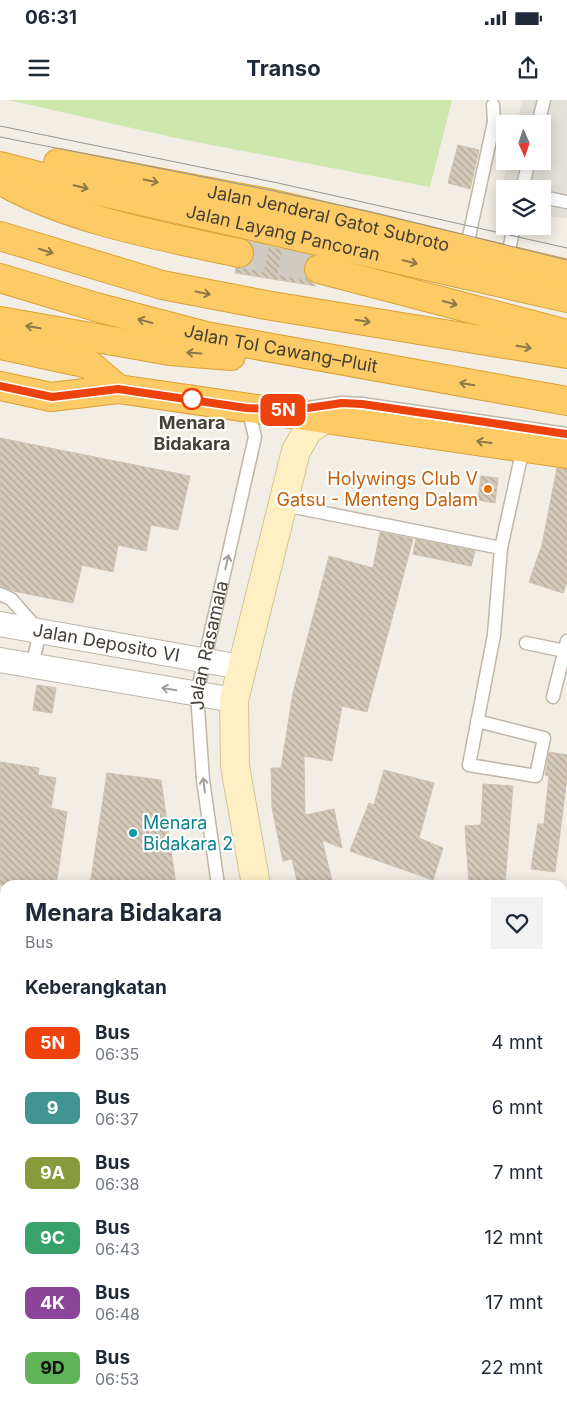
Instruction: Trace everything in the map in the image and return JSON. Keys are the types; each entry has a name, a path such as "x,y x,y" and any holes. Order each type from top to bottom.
{"highway":[{"name":"Jalan Jenderal Gatot Subroto","path":"0,151 273,204 567,274"},
{"name":"Jalan Layang Pancoran","path":"0,166 81,187 567,298"},
{"path":"0,180 45,201 103,221 239,253"},
{"path":"0,236 162,285 266,305 567,354"},
{"path":"319,269 567,334"},
{"name":"Jalan Tol Cawang–Pluit","path":"0,278 96,307 206,336 364,366 567,401"},
{"path":"0,321 170,351 364,366"},
{"path":"0,345 89,364 118,389"},
{"path":"0,386 52,397 118,389 567,454"}],"street":[{"name":"Jalan Rasamala","path":"255,880 235,766 234,700 296,451 296,416"},
{"name":"Jalan Rasamala","path":"296,451 308,430 323,420"},
{"name":"Jalan Deposito VI","path":"0,624 241,667"},
{"name":"Jalan Deposito VI","path":"0,660 234,700"}],"lane":[{"path":"540,115 544,100"},
{"path":"466,250 498,105"},
{"path":"551,199 567,202"},
{"path":"507,260 512,235"},
{"path":"246,408 294,410 342,403 362,404 567,434"},
{"name":"Jalan Rasamala","path":"217,880 203,780 197,693 255,437 246,408"},
{"path":"477,721 544,738 536,776 469,765 477,721 494,635 502,548 523,448"},
{"path":"284,505 502,548"},
{"path":"0,594 10,599 40,632 32,666"},
{"path":"526,643 566,646 553,698"}],"shaded area":[{"path":"522,100 567,100 567,218 551,217 551,180 504,180 506,170 551,170 551,115 519,115"}],"green space":[{"path":"8,100 452,100 430,187 176,138"}],"building":[{"path":"458,145 479,150 470,189 448,183"},
{"path":"250,242 312,256 304,265 304,273 308,280 316,286 235,273 236,268 243,268 250,264 254,257 254,249"},
{"name":"Menara Bidakara","path":"0,438 190,476 178,530 151,525 146,551 118,545 113,572 82,565 73,603 13,591 0,586"},
{"path":"557,468 567,469 567,582 563,593 529,582 542,545"},
{"name":"Holywings Club V Gatsu - Menteng Dalam","path":"481,476 498,478 495,503 478,500"},
{"path":"380,532 413,539 367,712 342,706 332,761 304,756 305,815 334,809 342,848 322,840 332,880 297,880 292,859 283,861 272,808 271,768 281,768 293,693 329,556 373,568"},
{"path":"416,539 475,551 471,566 413,554"},
{"path":"37,685 56,688 52,713 33,710"},
{"path":"549,752 567,755 567,778 555,872 531,869 538,824 544,824 549,776 545,775"},
{"path":"0,762 39,768 38,775 56,778 51,808 67,812 57,880 0,880"},
{"path":"384,770 434,783 419,838 443,848 433,880 350,851 369,803 374,805"},
{"name":"Menara Bidakara 2","path":"107,773 161,780 175,880 91,880"},
{"path":"483,784 513,786 505,880 469,880 465,826 481,825"}],"tunnel":[{"path":"239,253 319,269"}],"tram line":[{"path":"0,126 278,183 567,248"},
{"path":"0,137 372,212 567,260"}],"bus line":[{"name":"5N","path":"0,386 52,397 118,389 246,408 294,410 342,403 362,404 567,434"}],"place":[{"name":"Menara Bidakara","path":"192,399"},
{"name":"Holywings Club V Gatsu - Menteng Dalam","path":"488,489"},
{"name":"Menara Bidakara 2","path":"133,833"}]}
